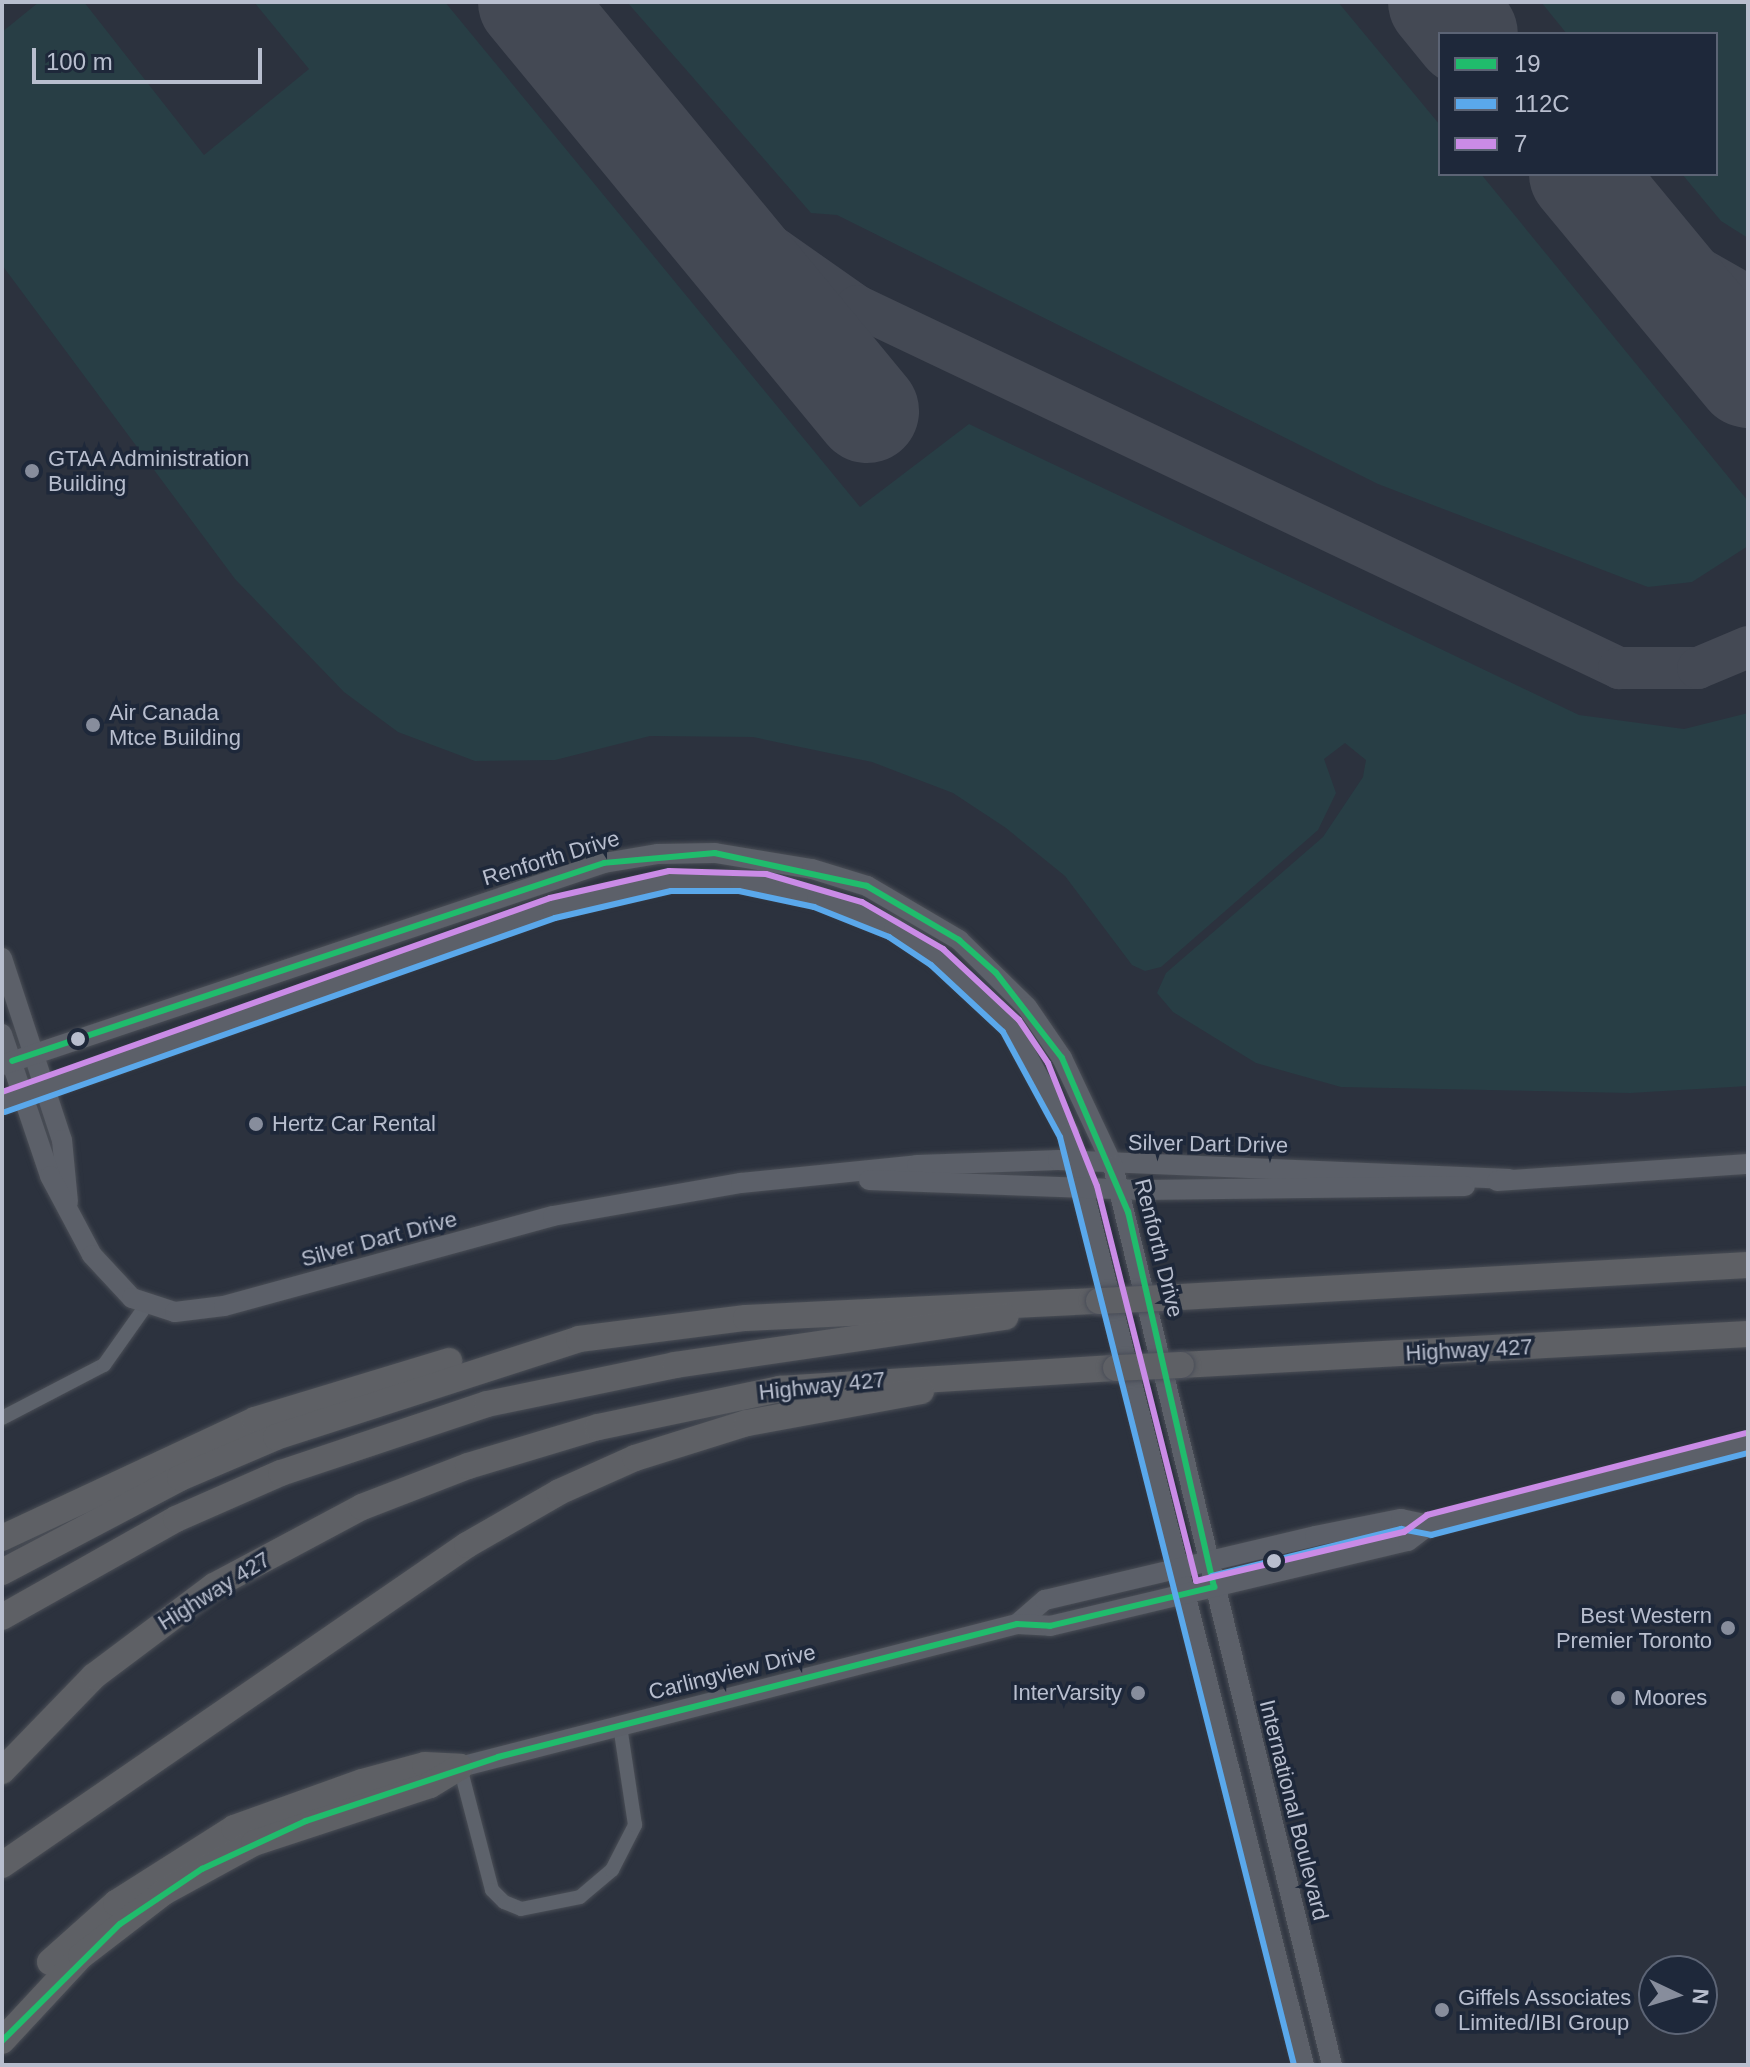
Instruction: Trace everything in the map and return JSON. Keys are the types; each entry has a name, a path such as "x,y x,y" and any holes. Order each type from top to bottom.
{"highway":[{"path":"2,1538 168,1455 349,1387 579,1339 746,1318 1748,1265"},
{"path":"2,1617 176,1519 281,1473 487,1404 675,1365 929,1333 1090,1301"},
{"name":"Highway 427","path":"2,1771 94,1676 191,1602 349,1514 429,1481 531,1445 712,1401 832,1382 1748,1334"},
{"path":"2,1572 180,1478 276,1437 579,1339"},
{"path":"13,1859 467,1545 582,1481 747,1423 1055,1371"},
{"path":"2,2014 116,1903 234,1828 362,1782 425,1765 460,1767"},
{"path":"2,2041 81,1956 164,1892 254,1843 430,1785 460,1767"}],"main road":[{"name":"Renforth Drive","path":"7,1063 604,863 715,853 867,886 959,940 1027,1007 1062,1058 1113,1166 1120,1188 1212,1577"},
{"path":"2,1103 47,1090 552,908 670,881 740,881 858,911 971,985 1040,1069 1079,1162 1304,2065"},
{"path":"2,958 47,1090 71,1176 68,1202"},
{"path":"2,1034 7,1063 23,1096 50,1176 68,1202 92,1255 145,1307"},
{"name":"Silver Dart Drive","path":"145,1307 224,1306 553,1216 810,1177 917,1165 1079,1162 1113,1166 1510,1179"},
{"name":"Silver Dart Drive","path":"810,1177 1087,1188 1431,1190 1510,1179 1748,1164"},
{"name":"Carlingview Drive","path":"460,1767 1017,1624 1045,1600 1186,1583 1401,1519 1429,1525 1748,1443"},
{"name":"International Boulevard","path":"1212,1577 1332,2065"}],"street":[{"path":"2,1418 104,1365 145,1307"},
{"path":"460,1767 492,1890 504,1902 521,1909 580,1897 612,1870 635,1825 620,1726"}],"shaded area":[{"path":"39,2 84,2 204,155 309,69 254,2 445,2 860,507 969,424 1579,715 1684,729 1748,713 1748,1086 1630,1093 1341,1087 1256,1063 1173,1012 1157,993 1166,973 1323,837 1363,777 1366,760 1345,743 1324,759 1336,793 1318,830 1161,967 1145,971 1132,965 1065,876 1006,828 953,793 872,762 753,737 650,736 555,760 475,761 398,732 344,692 235,579 2,265 2,32"},
{"path":"627,2 1338,2 1438,123 1438,176 1483,176 1748,501 1748,546 1692,582 1648,587 1378,484 837,215 811,213"},
{"path":"1541,2 1748,2 1748,238 1721,221 1684,176 1718,176 1718,32 1565,32"}],"taxiway":[{"path":"562,41 729,216 857,306 1619,668 1698,668 1748,647"},
{"path":"1623,225 1748,296"},
{"path":"1692,309 1748,344"}],"runway":[{"path":"530,2 867,411"},
{"path":"1440,2 1464,32"},
{"path":"1583,176 1748,376"}],"transit line":[{"name":"19","path":"2,2041 120,1924 202,1869 306,1821 498,1757 1017,1624 1050,1626 1214,1587 1128,1212 1062,1058 996,973 959,940 867,886 715,853 604,863 12,1061"},
{"name":"7","path":"2,1092 550,898 669,871 766,874 862,902 943,949 1019,1020 1048,1063 1097,1186 1196,1581 1404,1532 1427,1515 1746,1433"},
{"name":"112C","path":"5,1112 555,918 671,891 739,891 814,907 889,937 931,965 1003,1032 1060,1137 1294,2065"},
{"name":"112C","path":"1212,1576 1401,1529 1431,1535 1748,1453"}],"place":[{"name":"GTAA Administration Building","path":"32,471"},
{"name":"Air Canada Mtce Building","path":"93,725"},
{"name":"Hertz Car Rental","path":"256,1124"},
{"name":"Best Western Premier Toronto","path":"1728,1628"},
{"name":"InterVarsity","path":"1138,1693"},
{"name":"Moores","path":"1618,1698"},
{"name":"Giffels Associates Limited/IBI Group","path":"1442,2010"}]}
